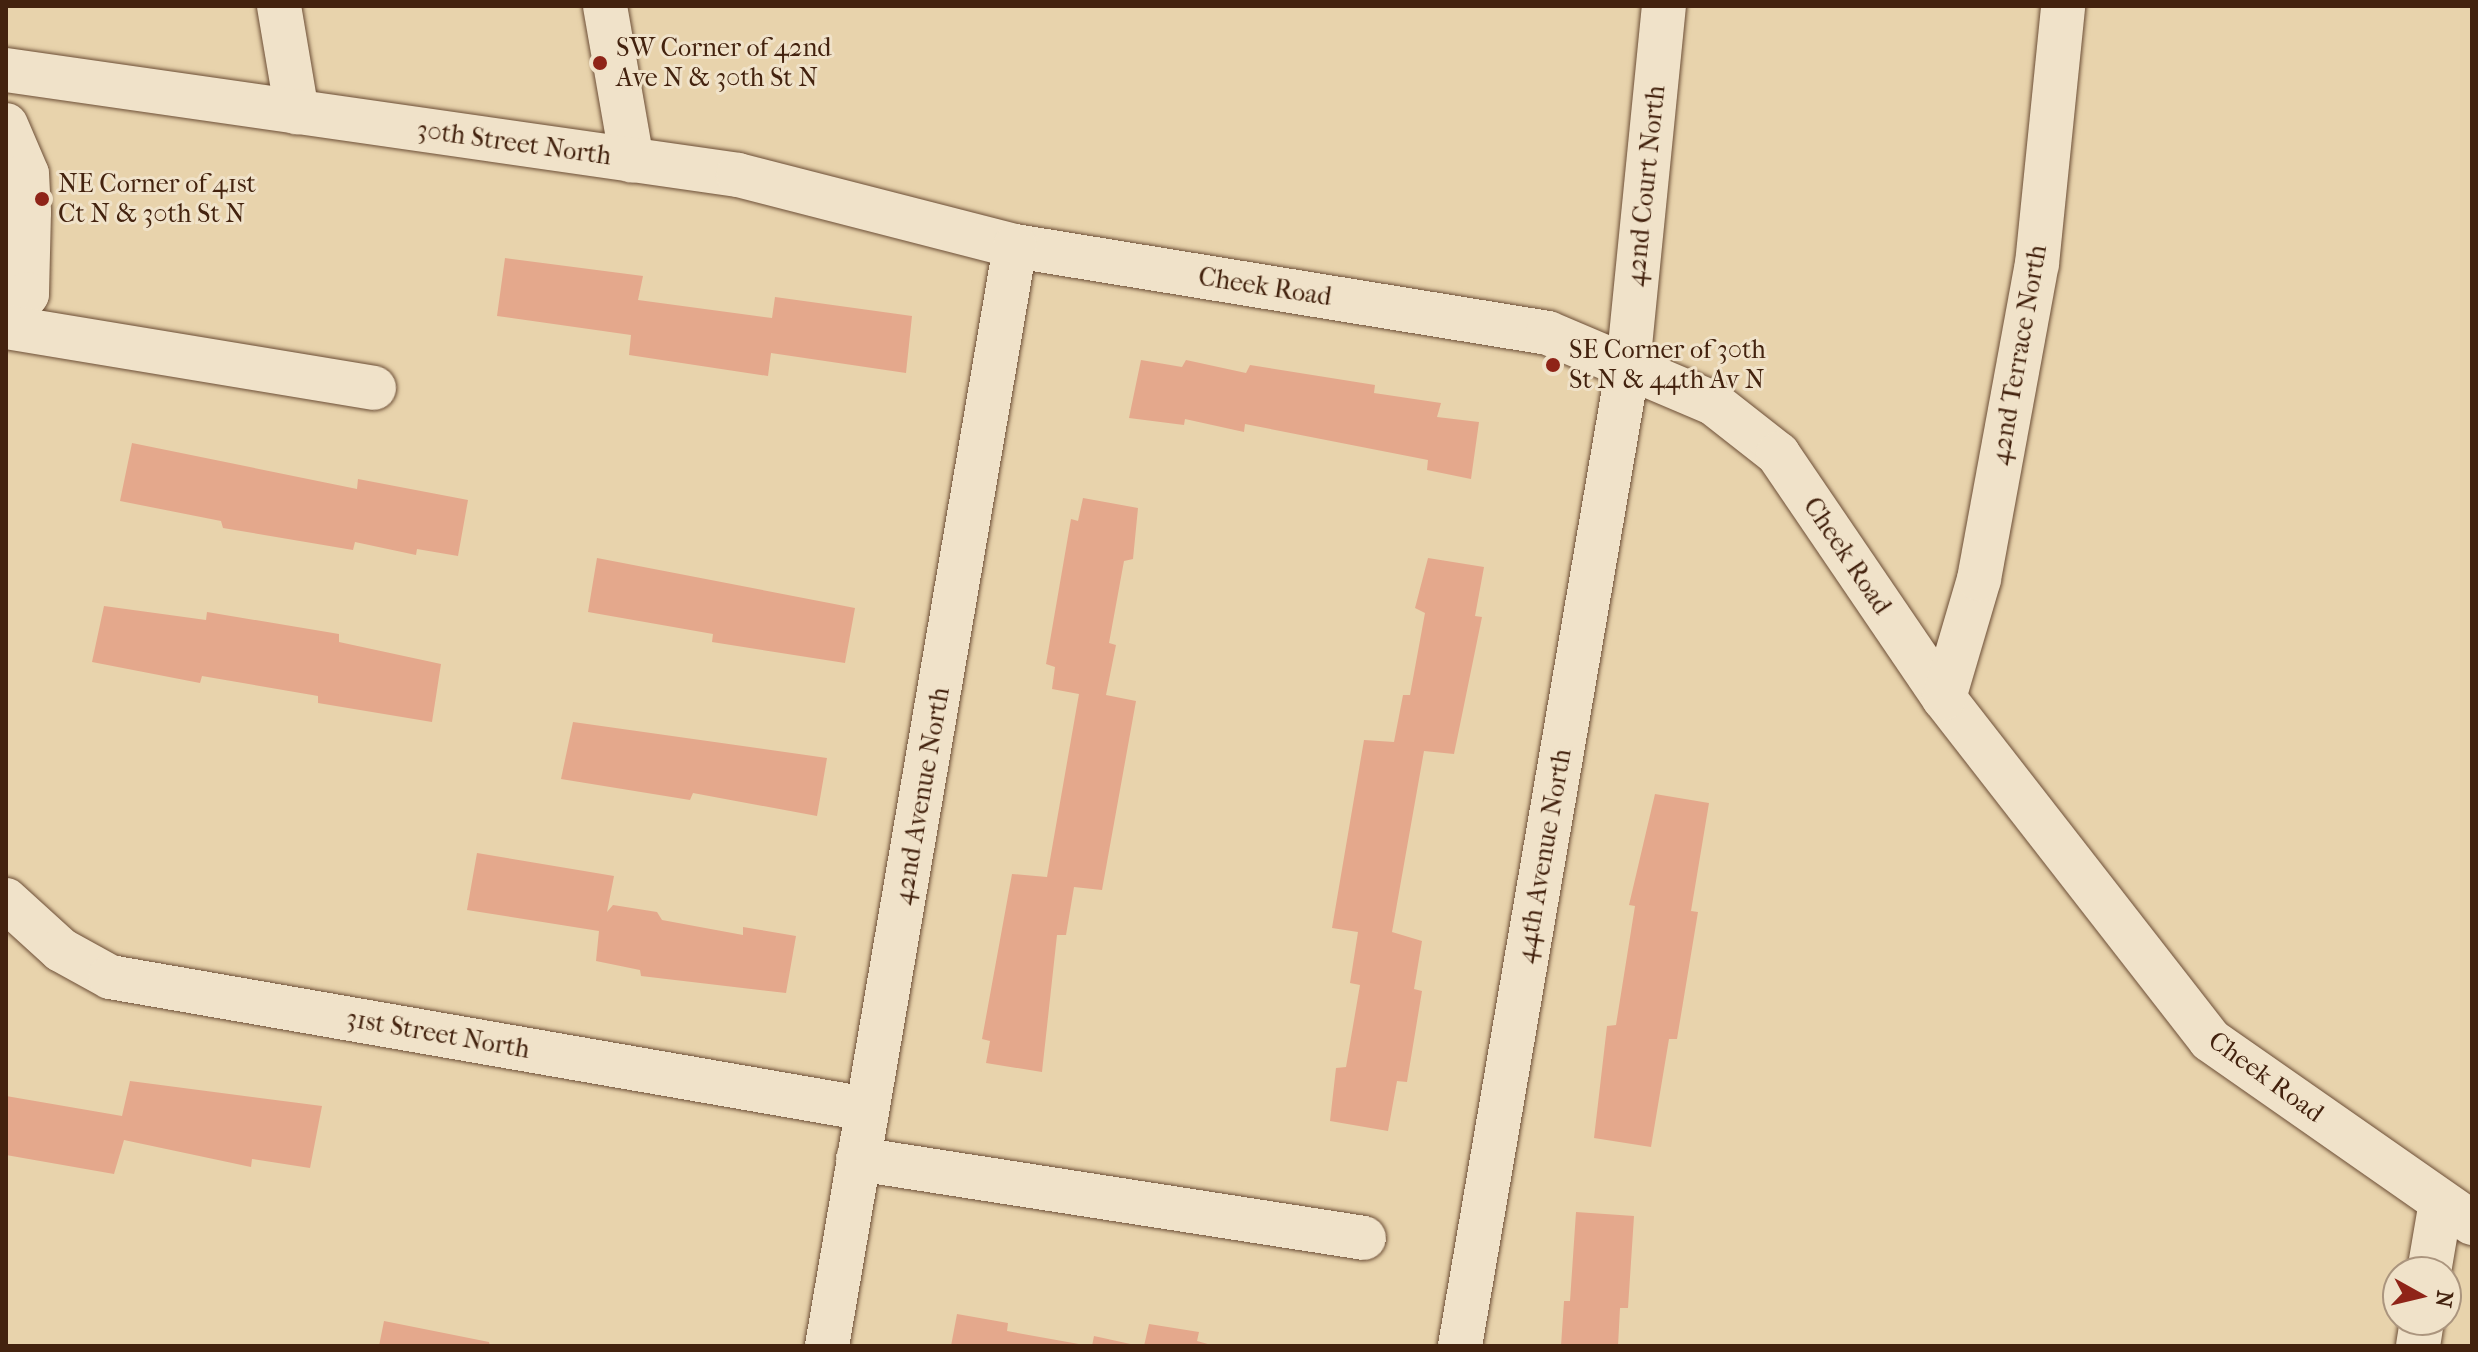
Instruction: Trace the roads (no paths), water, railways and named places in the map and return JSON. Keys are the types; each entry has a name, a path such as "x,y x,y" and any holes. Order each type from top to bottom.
{"street":[{"path":"279,6 297,112"},
{"path":"605,6 632,161"},
{"name":"42nd Court North","path":"1628,366 1664,6"},
{"name":"42nd Terrace North","path":"1944,698 1979,579 2037,264 2063,6"},
{"name":"30th Street North","path":"6,70 738,175 1015,246"},
{"path":"6,125 27,174 17,244 27,294 6,319"},
{"name":"Cheek Road","path":"1015,246 1548,333 1713,403 1778,454 1944,698 2210,1040 2456,1212"},
{"name":"42nd Avenue North","path":"827,1346 1015,246"},
{"path":"6,327 374,388"},
{"name":"44th Avenue North","path":"1460,1346 1628,366"},
{"name":"31st Street North","path":"17,910 61,950 110,977 866,1109"},
{"path":"858,1159 1364,1238"},
{"path":"2436,1256 2456,1212"}],"place":[{"name":"SW Corner of 42nd Ave N & 30th St N","path":"600,63"},
{"name":"NE Corner of 41st Ct N & 30th St N","path":"42,199"},
{"name":"SE Corner of 30th St N & 44th Av N","path":"1553,365"}]}
